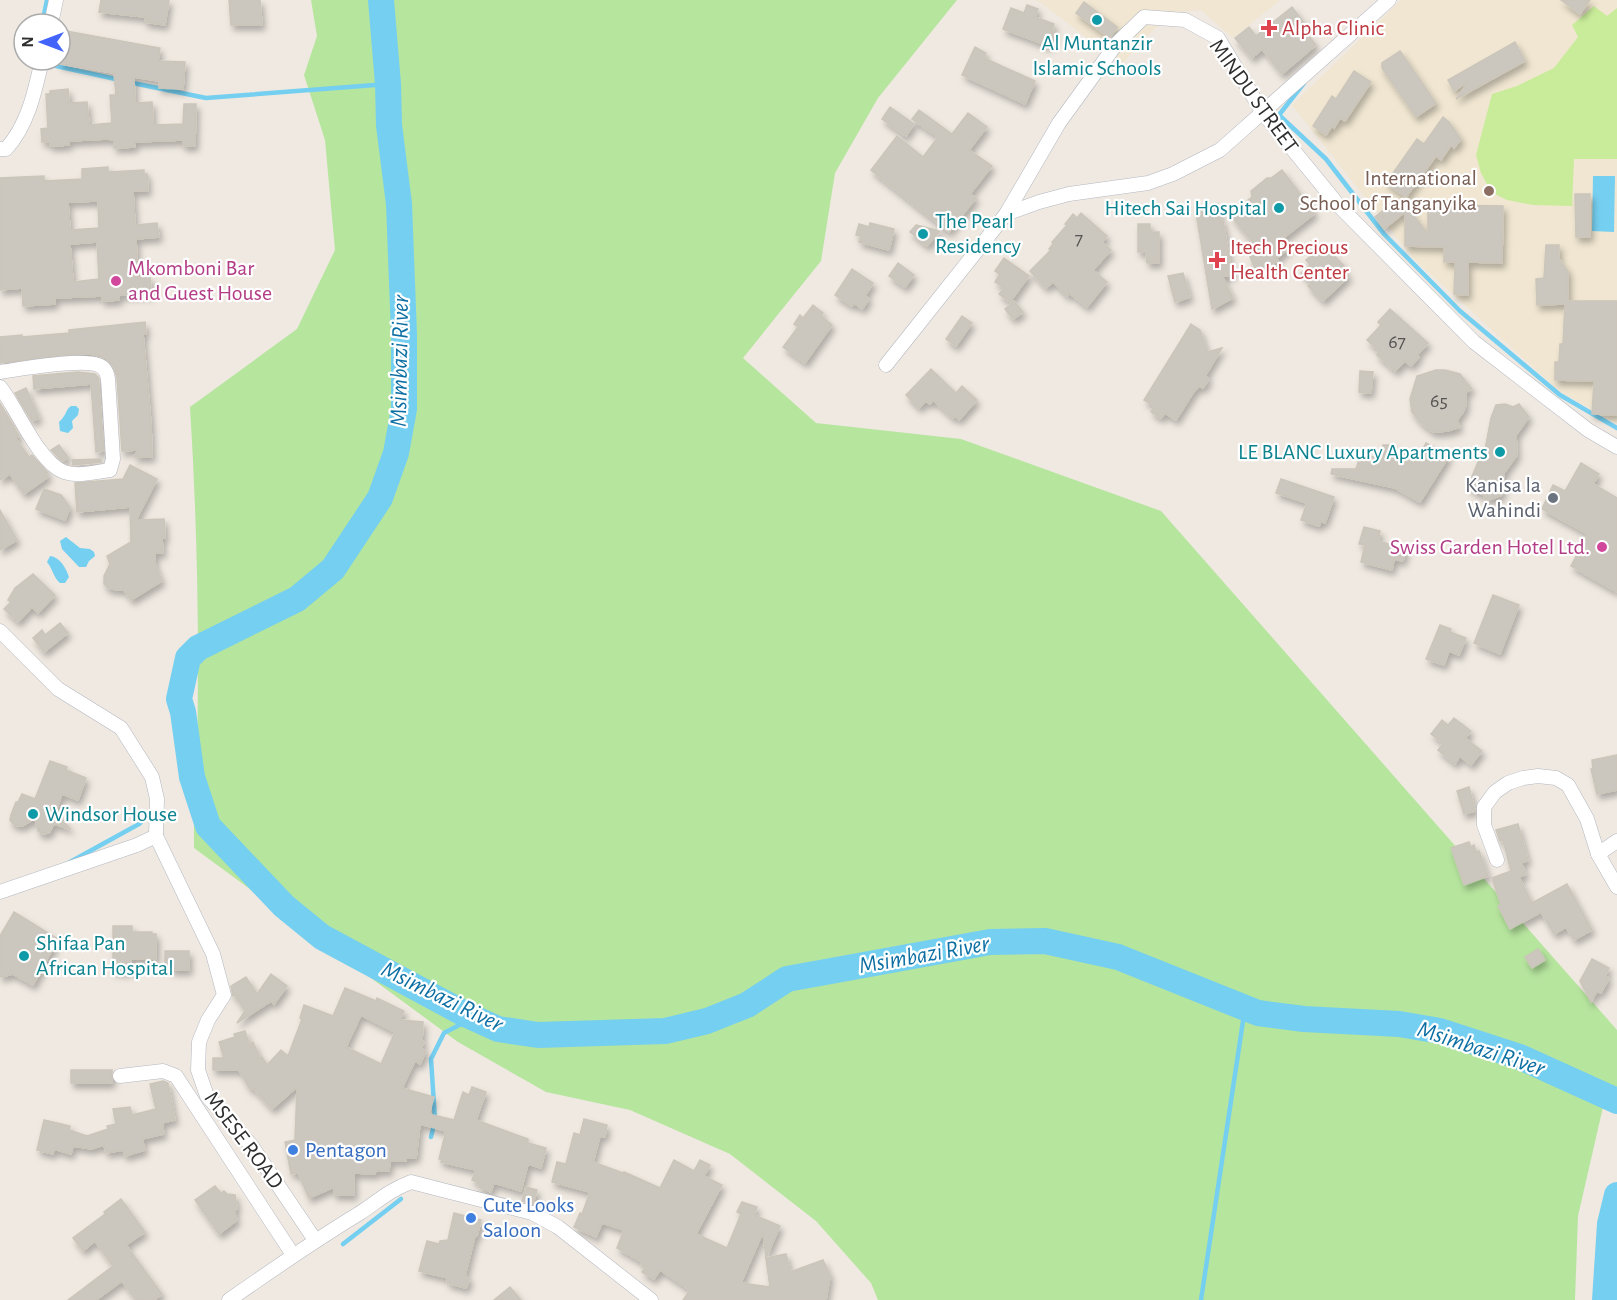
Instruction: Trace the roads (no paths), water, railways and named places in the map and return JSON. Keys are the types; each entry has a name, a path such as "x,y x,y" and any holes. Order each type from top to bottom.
{"street":[{"path":"1006,214 1059,197 1131,186 1173,174 1220,150 1389,0"},
{"name":"MINDU STREET","path":"886,365 1006,214 1059,123 1117,43 1144,17 1185,20 1218,38 1263,113 1339,206 1474,342 1588,430 1617,447"},
{"path":"0,149 6,149 21,129 40,72"},
{"path":"0,372 85,362 100,365 107,372 108,379 114,459 110,471 63,472 40,451 0,387"},
{"name":"MSESE ROAD","path":"0,631 58,689 121,729 152,777 157,799 156,836 213,954 224,995 208,1020 199,1042 198,1070 207,1096 251,1145 315,1240"},
{"path":"1497,860 1484,825 1484,807 1495,792 1508,783 1538,776 1556,778 1568,785 1587,819 1598,854 1617,887"},
{"path":"0,892 137,845 156,836"},
{"path":"1598,854 1617,841"},
{"path":"120,1076 163,1071 176,1076 293,1255"},
{"path":"229,1300 392,1189 411,1182 532,1213 558,1227 651,1300"}],"water":[{"path":"1593,176 1615,176 1614,232 1592,231"},
{"path":"71,406 79,409 78,415 72,421 73,428 68,433 60,431 59,422"},
{"path":"66,537 80,548 94,552 95,556 86,567 79,567 62,549 60,541"},
{"path":"50,556 57,558 64,567 69,577 65,583 60,583 54,576 47,562"}],"waterway":[{"path":"44,12 47,0"},
{"name":"Msimbazi River","path":"381,0 389,125 399,204 404,334 404,409 396,453 380,498 333,569 297,599 198,648 188,658 179,699 183,712 192,777 208,826 284,906 322,937 465,1014 498,1029 538,1035 665,1031 707,1021 747,1005 787,979 990,942 1045,941 1118,957 1258,1013 1304,1019 1399,1024 1440,1031 1520,1057 1617,1101"},
{"path":"72,69 120,80"},
{"path":"128,82 206,98 388,84"},
{"path":"1304,83 1279,115 1326,159 1384,234 1460,311 1560,395 1617,428"},
{"path":"70,862 139,824 152,812"},
{"path":"1201,1300 1245,1008"},
{"path":"431,1137 435,1120 431,1059 444,1033 467,1021 465,1014"},
{"name":"Msimbazi River","path":"1605,1300 1610,1224 1617,1195"},
{"path":"343,1244 401,1199"}],"place":[{"name":"Al Muntanzir Islamic Schools","path":"1097,20"},
{"name":"Alpha Clinic","path":"1269,28"},
{"name":"International School of Tanganyika","path":"1489,191"},
{"name":"Hitech Sai Hospital","path":"1279,208"},
{"name":"The Pearl Residency","path":"923,234"},
{"name":"Itech Precious Health Center","path":"1217,260"},
{"name":"Mkomboni Bar and Guest House","path":"116,281"},
{"name":"LE BLANC Luxury Apartments","path":"1500,452"},
{"name":"Kanisa la Wahindi","path":"1553,498"},
{"name":"Swiss Garden Hotel Ltd.","path":"1602,547"},
{"name":"Windsor House","path":"33,814"},
{"name":"Shifaa Pan African Hospital","path":"24,956"},
{"name":"Pentagon","path":"293,1150"},
{"name":"Cute Looks Saloon","path":"471,1218"}]}
